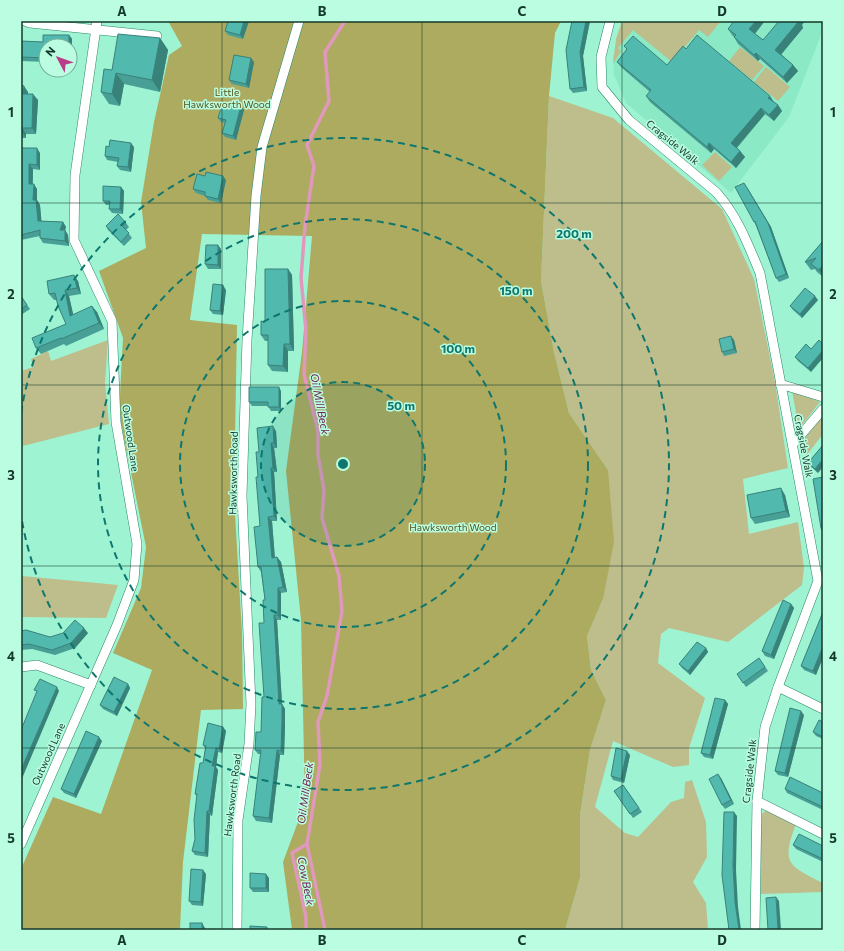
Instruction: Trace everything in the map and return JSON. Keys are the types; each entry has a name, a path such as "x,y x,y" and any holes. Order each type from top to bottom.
{"street":[{"path":"25,21 30,23 97,26 157,36"},
{"name":"Hawksworth Road","path":"237,930 238,820 249,744 250,712 242,496 247,340 256,196 262,147 299,21"},
{"name":"Cragside Walk","path":"610,21 601,57 602,86 629,120 716,192 728,204 744,234 760,273 780,384 821,582 778,687 765,727 756,801 755,930"},
{"name":"Outwood Lane","path":"21,844 91,684 134,580 136,544 116,422 112,321 74,240 75,175 97,26"},
{"path":"780,384 823,397"},
{"path":"793,444 823,409"},
{"path":"21,667 37,665 91,684"},
{"path":"778,687 823,709"},
{"path":"756,801 823,834"}],"shaded area":[{"path":"622,21 823,21 823,30 789,117 731,193 626,103 614,75 613,57"},
{"path":"622,21 721,21 708,37 699,30 672,62 633,30 618,48 621,51 613,64 616,39"},
{"path":"740,47 764,66 752,80 729,61"},
{"path":"766,67 790,87 778,101 754,82"},
{"path":"549,96 613,118 722,209 754,279 775,382 788,468 743,479 749,534 798,522 804,568 802,585 728,642 669,628 661,634 658,663 705,698 689,748 689,765 673,767 613,741 595,807 625,833 638,837 671,802 684,798 685,782 692,780 706,822 707,857 693,882 706,903 708,930 565,930 580,878 580,815 590,750 606,700 591,670 587,636 603,599 608,470 569,413 554,352 541,281"},
{"path":"715,152 732,167 719,181 702,165"},
{"path":"108,340 105,383 109,424 23,446 21,437 21,371 33,367 31,359 48,351 51,361"},
{"path":"792,391 820,402 799,429"},
{"path":"823,416 823,434 806,456 804,439"},
{"path":"21,576 118,585 106,618 21,617"},
{"path":"767,809 796,824 789,848 791,862 802,872 823,883 823,892 761,894 760,853 762,814"}],"green space":[{"name":"Hawksworth Wood","path":"168,21 561,21 555,33 549,96 541,281 554,352 569,413 608,470 614,542 603,599 587,636 591,670 606,700 590,750 580,815 580,878 565,930 292,930 283,862 305,803 301,620 286,471 302,352 312,236 202,234 190,320 237,325 234,497 242,633 243,709 201,710 183,862 180,930 21,929 21,869 53,797 101,814 152,670 113,653 141,588 146,547 119,413 123,338 99,271 146,248 141,202 154,122 169,55 182,46"}],"building":[{"path":"228,21 244,21 240,35 225,31"},
{"path":"572,21 586,21 580,52 584,87 570,89 566,50"},
{"path":"734,21 756,21 749,29 763,40 779,21 799,21 775,50 793,65 783,77 756,53 754,55 734,37 736,35 728,29"},
{"path":"118,34 160,38 152,80 116,73 112,94 101,92 104,69 112,70"},
{"path":"43,35 69,35 69,38 43,38"},
{"path":"697,35 770,96 768,98 778,105 769,115 761,108 731,143 740,151 731,162 709,143 707,147 646,96 651,90 617,62 627,49 624,46 633,36 667,65 683,46 686,49"},
{"path":"21,41 38,42 38,58 21,57"},
{"path":"234,55 251,58 246,84 229,80"},
{"path":"21,85 24,86 23,94 33,94 32,128 22,128 22,132 21,132"},
{"path":"230,103 241,106 233,136 222,133 226,120 218,118 222,105 228,107"},
{"path":"110,140 131,143 128,167 117,166 119,158 105,156 106,146 109,147"},
{"path":"21,148 37,148 37,165 29,164 29,184 34,184 33,200 36,200 38,221 63,222 60,230 65,230 65,241 40,238 40,230 21,235"},
{"path":"206,172 223,176 218,199 205,196 205,192 193,189 197,174 205,176"},
{"path":"744,183 768,223 786,274 776,278 755,221 754,222 735,187"},
{"path":"103,186 121,187 120,209 109,209 110,201 103,201"},
{"path":"118,214 126,223 122,226 129,233 121,242 106,226"},
{"path":"823,241 823,265 819,270 811,264 816,258 805,262"},
{"path":"206,245 218,245 218,265 205,264"},
{"path":"265,269 288,269 290,344 284,344 283,366 268,365 268,335 261,335 261,321 265,322"},
{"path":"74,275 77,288 65,290 70,316 92,306 99,323 36,348 32,338 66,324 58,306 55,293 49,294 47,281"},
{"path":"213,284 223,285 220,311 210,310"},
{"path":"805,288 815,296 800,314 790,306"},
{"path":"21,296 27,305 21,309"},
{"path":"731,336 734,349 722,352 719,339"},
{"path":"819,340 823,344 823,350 808,368 795,357 806,344 811,349"},
{"path":"249,387 279,387 279,407 268,407 268,402 249,402"},
{"path":"273,426 274,443 271,443 273,468 271,468 274,516 268,517 272,558 277,557 283,587 278,588 278,615 274,615 279,704 282,704 282,721 281,751 277,750 269,818 253,816 261,750 255,750 256,732 261,732 262,697 264,697 259,623 264,623 263,600 265,600 261,567 258,567 254,527 260,526 256,477 258,477 256,452 259,452 257,428"},
{"path":"823,445 823,459 815,469 808,463"},
{"path":"823,477 823,532 821,528 813,479"},
{"path":"781,488 786,511 751,518 747,495"},
{"path":"783,600 791,604 771,655 762,651"},
{"path":"823,612 823,646 813,671 801,666"},
{"path":"75,620 84,628 71,643 52,650 29,644 21,645 21,631 26,630 50,637 63,633"},
{"path":"697,642 706,648 688,671 679,664"},
{"path":"759,658 765,667 743,683 737,674"},
{"path":"114,677 128,684 114,712 100,705"},
{"path":"40,679 57,687 21,770 21,730 37,691 34,690"},
{"path":"715,698 725,700 710,755 701,753"},
{"path":"790,708 801,711 785,773 775,771"},
{"path":"819,720 823,722 823,737 813,732"},
{"path":"208,723 223,727 219,749 216,748 212,766 215,766 209,811 207,811 205,853 192,851 195,839 194,820 197,794 195,794 200,763 203,763 206,746 203,745"},
{"path":"86,731 99,737 74,794 61,789"},
{"path":"616,748 627,751 621,779 611,776"},
{"path":"718,774 731,800 722,805 709,779"},
{"path":"790,777 823,793 823,807 785,789"},
{"path":"623,785 639,808 630,814 614,791"},
{"path":"724,812 734,812 733,866 735,902 739,930 729,930 722,875"},
{"path":"799,834 823,846 823,859 793,845"},
{"path":"191,869 203,870 201,902 189,901"},
{"path":"250,873 266,874 266,888 250,888"},
{"path":"776,897 778,930 768,930 766,898"},
{"path":"190,923 202,923 202,930 190,930"},
{"path":"250,926 267,927 267,930 250,930"}],"waterway":[{"name":"Oil Mill Beck","path":"325,930 307,844 320,764 318,722 327,696 342,611 339,576 322,518 324,490 318,455 318,431 304,374 306,331 301,278 305,226 314,166 307,145 329,101 325,52 345,21"},
{"name":"Cow Beck","path":"306,930 306,917 292,853 307,844"}],"park label":[{"name":"Little Hawksworth Wood","path":"227,98"}]}
